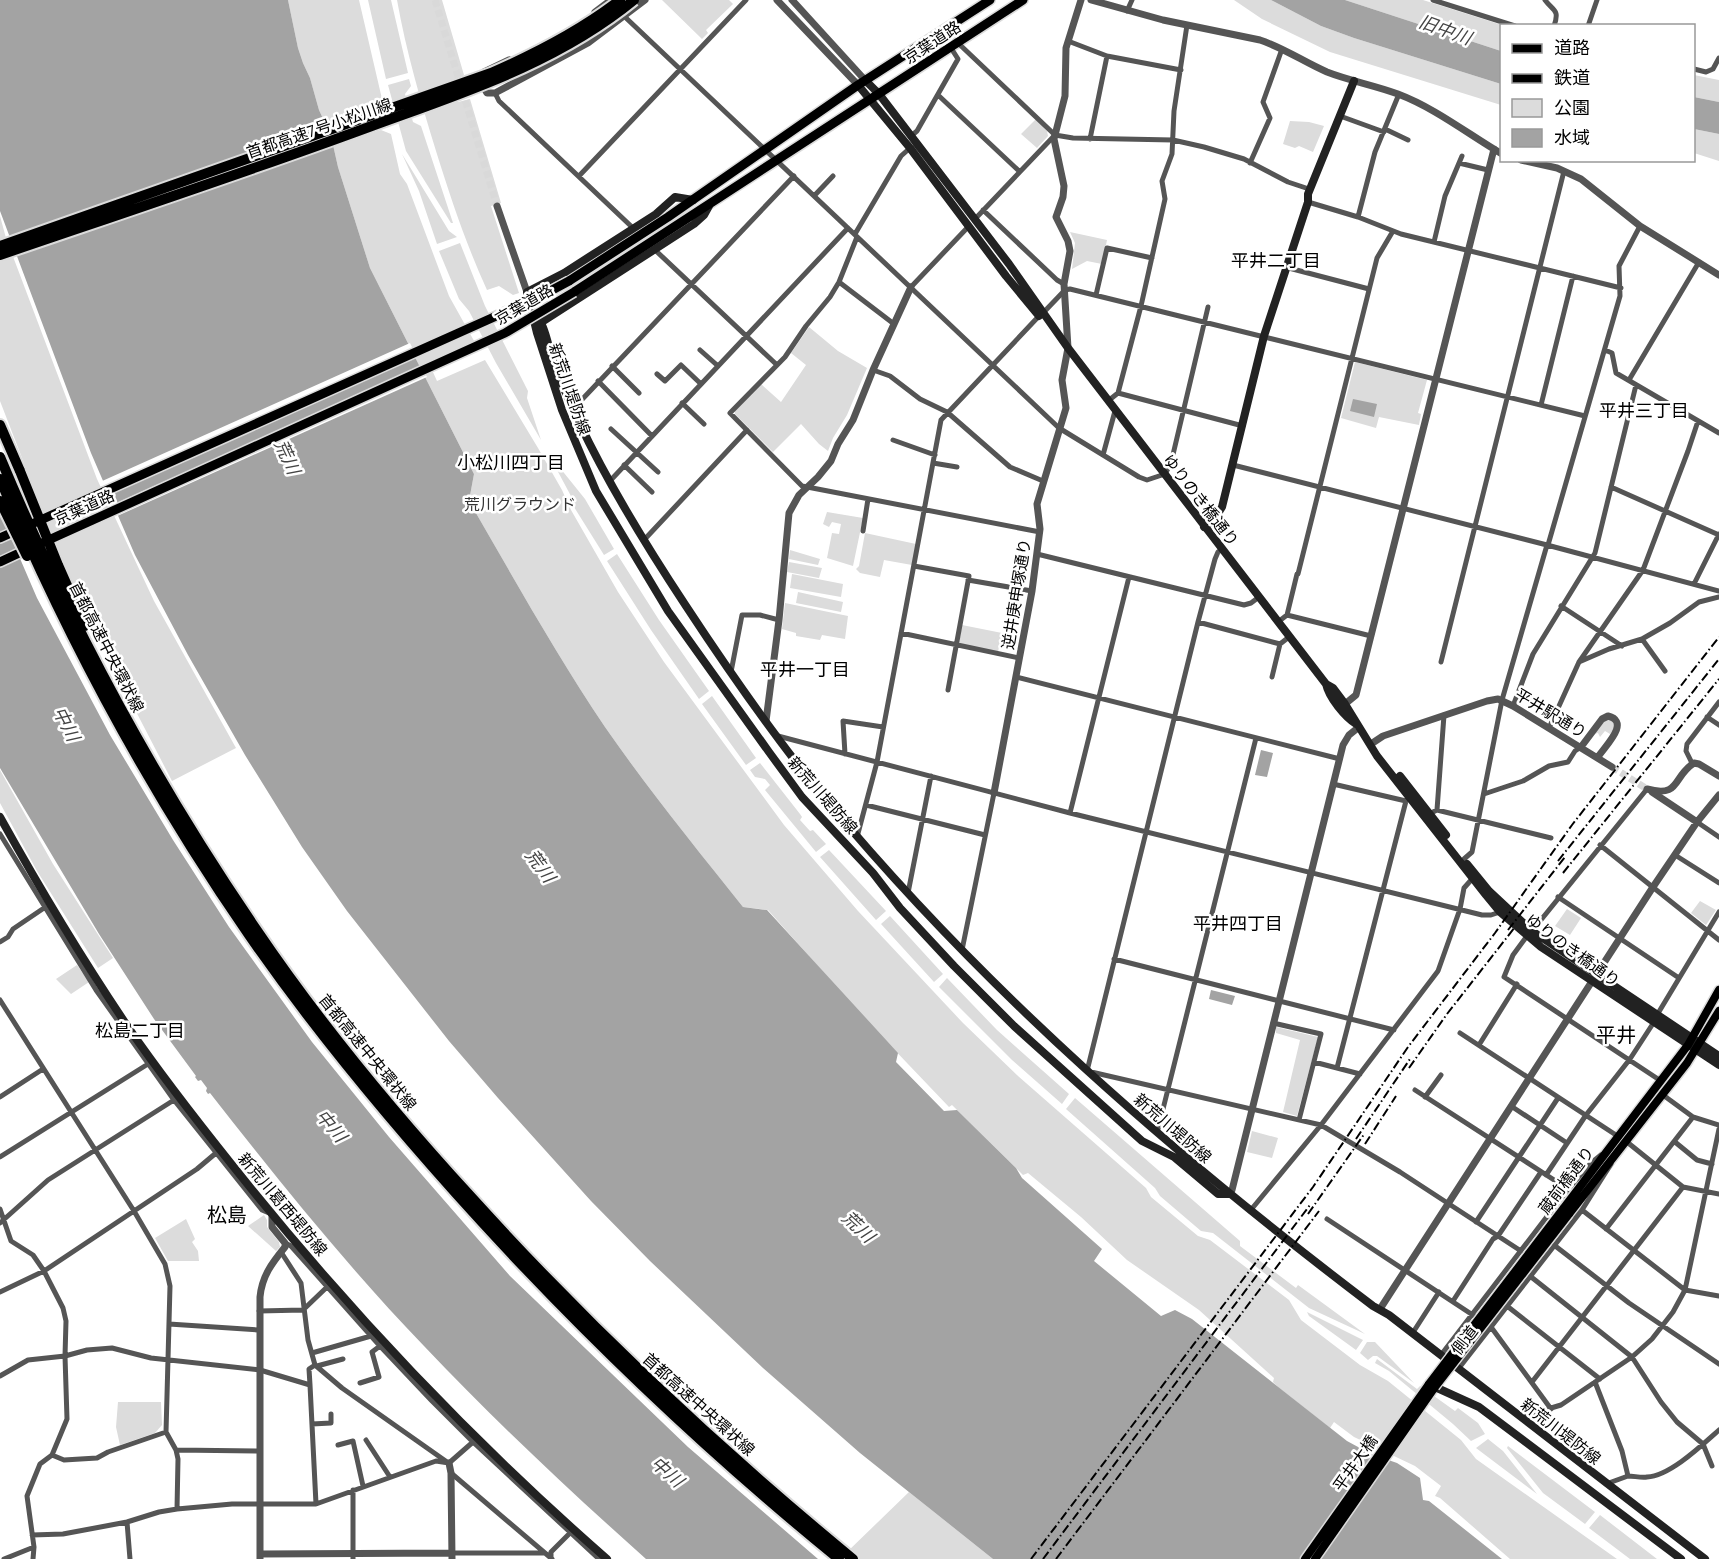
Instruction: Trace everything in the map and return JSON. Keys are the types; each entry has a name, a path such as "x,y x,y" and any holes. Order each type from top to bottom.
{"highway":[{"name":"首都高速7号小松川線","path":"0,246 491,73 555,44 620,0"},
{"name":"首都高速7号小松川線","path":"0,255 347,135 494,81 558,51 634,0"},
{"name":"京葉道路","path":"0,538 541,296 569,281 693,200 862,83 990,0"},
{"name":"京葉道路","path":"0,562 505,333 709,206 1023,0"},
{"path":"0,424 92,640 102,673"},
{"name":"首都高速中央環状線","path":"0,457 39,547 102,673 163,785 256,930 332,1033 412,1132 529,1260 615,1348 697,1425 853,1559"},
{"name":"首都高速中央環状線","path":"0,479 51,592 151,781 268,962 359,1082 449,1186 596,1341 690,1431 838,1559"},
{"path":"0,501 19,542 51,592"}],"main road":[{"path":"1204,527 1214,520 1220,511 1264,336 1308,202 1309,189 1354,81"},
{"name":"ゆりのき橋通り","path":"862,83 911,136 975,219 1041,314"},
{"name":"ゆりのき橋通り","path":"875,97 968,227 1068,348 1326,684"},
{"path":"527,292 564,273 656,214 675,197 693,200"},
{"path":"538,321 694,224 704,215 709,206"},
{"name":"新荒川堤防線","path":"527,292 573,409 609,482 644,540 765,720 826,800 908,893 962,951 1086,1071 1229,1194 1373,1306 1459,1368 1519,1417 1705,1559"},
{"name":"新荒川堤防線","path":"538,321 538,338 562,410 587,474 601,500 668,610 802,797 860,859 900,908 1014,1026 1142,1141 1174,1157 1218,1194 1229,1194"},
{"path":"538,338 546,346 552,358"},
{"path":"1326,684 1333,688 1354,716 1358,726"},
{"path":"1326,684 1328,691 1349,720 1358,726"},
{"name":"ゆりのき橋通り","path":"1358,726 1408,800 1500,912 1529,934 1690,1041 1719,1065"},
{"name":"ゆりのき橋通り","path":"1371,744 1381,753 1489,891 1529,934"},
{"name":"新荒川葛西堤防線","path":"0,817 46,901 127,1030 272,1215 362,1319 452,1416 590,1548 606,1559"},
{"name":"蔵前橋通り","path":"1432,1385 1610,1154 1618,1137 1690,1041 1719,990"},
{"name":"蔵前橋通り","path":"1610,1154 1627,1142 1663,1095 1698,1047 1719,1011"},
{"name":"ゆりのき橋通り","path":"1698,1047 1719,1056"},
{"name":"新荒川堤防線","path":"1432,1385 1479,1407 1681,1559"},
{"name":"平井大橋","path":"1305,1559 1432,1385"},
{"name":"平井大橋","path":"1315,1559 1432,1385"}],"street":[{"path":"610,0 580,23 553,39 487,70 481,76 482,85 487,93 495,93 569,54 625,17 645,0"},
{"path":"579,176 746,0"},
{"path":"777,0 862,83"},
{"path":"792,0 862,83"},
{"name":"逆井庚申塚通り","path":"962,951 1032,591 1040,532 1037,504 1066,408 1062,380 1068,348 1065,287 1069,246 1056,217 1064,192 1063,177 1054,146 1065,96 1065,55 1081,0"},
{"path":"1091,0 1127,11 1260,40 1302,61 1354,81 1398,94 1438,114 1500,153"},
{"path":"1127,11 1132,0"},
{"path":"1433,0 1509,24"},
{"path":"1544,0 1556,10 1555,24"},
{"path":"1589,24 1597,0"},
{"path":"625,17 1059,428 1139,477 1147,480 1165,474 1171,463 1208,307"},
{"path":"1108,401 1118,393 1141,306 1165,199 1162,181 1172,154 1174,111 1187,25"},
{"path":"1068,41 1107,56 1180,70"},
{"path":"911,136 917,131 958,59 954,45"},
{"path":"954,45 1055,135 1090,139 1173,140 1211,148 1309,189"},
{"path":"1250,163 1270,118 1263,102 1282,49"},
{"path":"1090,139 1107,56"},
{"path":"1695,69 1706,72 1713,69 1719,58"},
{"path":"495,93 499,101 633,228"},
{"path":"1358,217 1375,152 1398,94"},
{"path":"938,95 1019,171"},
{"path":"1340,116 1408,140"},
{"path":"975,219 1055,135"},
{"path":"910,148 901,156 856,236 839,282 830,297 777,365 730,412 802,486 1040,532"},
{"path":"1345,704 1356,695 1494,149"},
{"path":"1434,242 1445,196 1462,156"},
{"path":"1529,162 1564,171 1581,179 1641,226 1719,274"},
{"path":"1459,163 1488,170"},
{"path":"1441,662 1564,171"},
{"path":"573,409 794,176"},
{"path":"814,195 833,176"},
{"path":"1308,202 1358,217 1393,231 1621,288"},
{"name":"新荒川堤防線","path":"497,206 527,292"},
{"path":"983,210 1057,280 1070,289 1585,416"},
{"path":"1464,859 1472,852 1502,700 1605,350 1621,288 1618,266 1641,226"},
{"path":"765,720 779,620 791,506 831,461 838,444 853,420 911,287 968,227"},
{"path":"609,482 848,228"},
{"path":"1278,622 1287,615 1377,258 1393,231"},
{"path":"1096,295 1107,248 1152,258"},
{"path":"654,249 777,365"},
{"path":"1629,380 1699,262"},
{"path":"1285,267 1370,289"},
{"path":"1541,405 1573,276"},
{"path":"839,282 894,324"},
{"path":"857,837 877,762 941,420 1065,287"},
{"path":"700,350 718,366"},
{"path":"1605,350 1612,353 1616,373 1719,433"},
{"path":"657,374 665,381 681,364 701,384"},
{"path":"612,366 639,393"},
{"path":"873,370 890,376 920,399 948,413 1010,467 1043,481"},
{"path":"598,381 652,436"},
{"path":"1513,706 1533,654 1593,557 1636,385"},
{"path":"1118,393 1242,426"},
{"path":"682,403 704,424"},
{"path":"1103,455 1116,411"},
{"path":"1549,728 1579,662 1643,570 1698,421"},
{"path":"611,429 658,472"},
{"path":"644,540 747,430"},
{"path":"893,440 935,454"},
{"path":"933,463 957,467"},
{"path":"624,465 652,492"},
{"path":"1233,465 1719,591"},
{"path":"1611,487 1719,535 1694,584"},
{"path":"863,531 868,499"},
{"path":"1222,549 1218,552 1205,594 1086,1071 1321,1125 1390,1166 1521,1251"},
{"path":"1037,554 1247,605 1259,597"},
{"path":"914,566 969,576 948,690"},
{"path":"1070,813 1129,577"},
{"path":"968,580 1032,591"},
{"path":"1579,662 1642,639 1670,623 1699,602 1719,597"},
{"path":"1561,606 1622,646"},
{"path":"731,672 742,615 760,615 779,620"},
{"path":"1287,615 1371,636"},
{"path":"1198,622 1280,644"},
{"path":"901,633 1019,658"},
{"path":"1272,677 1280,644 1289,637"},
{"path":"1642,639 1665,672"},
{"path":"1016,676 1340,759"},
{"name":"平井駅通り","path":"1371,744 1383,736 1494,699 1502,700 1513,706 1612,767"},
{"path":"1692,763 1686,751 1687,744 1719,702"},
{"path":"1437,810 1444,715"},
{"path":"1484,794 1523,781 1549,766 1568,762 1602,719 1608,716 1616,719 1618,729 1598,758"},
{"path":"1707,717 1719,725"},
{"path":"845,754 843,721 884,727"},
{"path":"1229,1194 1232,1190 1333,784 1347,738 1358,726"},
{"path":"777,736 1070,813 1384,891 1491,915 1500,912"},
{"path":"1157,1133 1256,738"},
{"path":"1692,763 1699,764 1719,776"},
{"path":"1674,807 1670,794 1672,788 1692,763"},
{"path":"908,893 931,776"},
{"path":"1333,784 1408,800 1337,1068"},
{"path":"1647,789 1661,792 1672,788"},
{"path":"1647,789 1719,837"},
{"path":"1647,789 1529,934 1513,955 1504,976 1661,1081"},
{"path":"1380,1309 1653,887 1697,822 1719,795"},
{"path":"866,805 985,835"},
{"path":"1429,814 1437,810 1551,838"},
{"path":"0,834 44,909 96,990 127,1030 174,1100 262,1210 272,1215 272,1227 285,1243 291,1246 432,1401 452,1416 473,1442 570,1533 590,1548 599,1559"},
{"path":"1600,845 1719,940"},
{"path":"1675,855 1719,883"},
{"path":"1250,1211 1321,1125 1438,971 1460,909 1464,888 1473,879"},
{"path":"1558,897 1679,978"},
{"path":"0,942 8,938 13,929 44,909"},
{"path":"1453,1301 1493,1239 1498,1236 1630,1059 1719,912"},
{"path":"1114,959 1394,1030"},
{"path":"1479,1045 1517,984"},
{"path":"0,1000 134,1211 165,1264 170,1286 166,1432 176,1450 178,1459 177,1509"},
{"path":"1273,1023 1321,1034 1299,1120"},
{"path":"1461,1033 1618,1137"},
{"path":"1314,1062 1360,1074"},
{"path":"0,1157 148,1064"},
{"path":"0,1097 43,1069"},
{"path":"1425,1097 1441,1075"},
{"path":"1415,1090 1568,1189"},
{"path":"1519,1417 1551,1409 1632,1357 1652,1339 1686,1290 1719,1127 1693,1117 1663,1095"},
{"path":"1476,1222 1558,1098"},
{"path":"2,1222 48,1180 174,1100"},
{"path":"1511,1106 1567,1143"},
{"path":"1606,1229 1693,1117"},
{"path":"1627,1142 1683,1187 1719,1194"},
{"path":"1675,1142 1697,1160 1713,1164"},
{"path":"0,1292 44,1270 197,1169 216,1153"},
{"path":"1441,1355 1568,1189 1591,1163 1610,1154"},
{"name":"側道","path":"1459,1368 1582,1210 1606,1174 1610,1154"},
{"path":"1532,1382 1683,1187"},
{"path":"0,1209 2,1222 11,1241 33,1255 44,1270 63,1308 66,1321 67,1419 52,1455 40,1464 27,1496 34,1547 33,1559"},
{"path":"1582,1210 1686,1290 1719,1296"},
{"path":"1327,1219 1491,1328 1551,1409"},
{"path":"285,1243 285,1247 264,1277 259,1311 260,1556 452,1556 545,1553"},
{"path":"1554,1245 1606,1286 1719,1364"},
{"path":"281,1252 301,1282 303,1310 316,1366 342,1388 449,1462 452,1556"},
{"path":"1530,1276 1632,1357 1677,1422 1703,1444 1712,1466"},
{"path":"259,1311 303,1310 327,1287"},
{"path":"1412,1334 1439,1292"},
{"path":"1507,1306 1598,1380 1628,1476"},
{"path":"169,1324 260,1330"},
{"path":"312,1353 371,1336"},
{"path":"360,1383 379,1377 372,1352 380,1346"},
{"path":"0,1376 28,1360 112,1348 167,1360 260,1371 310,1385"},
{"path":"316,1504 309,1369 343,1359"},
{"path":"312,1425 331,1423 331,1414"},
{"path":"1606,1484 1628,1476 1647,1478 1657,1475 1676,1465 1719,1430"},
{"path":"52,1455 64,1460 97,1458 166,1432"},
{"path":"366,1440 390,1477"},
{"path":"338,1444 352,1441 363,1486"},
{"path":"32,1535 63,1534 127,1522 177,1509 232,1504 316,1504 436,1461 449,1462 473,1442"},
{"path":"176,1450 260,1451"},
{"path":"451,1473 551,1559"},
{"path":"353,1490 353,1556"},
{"path":"127,1522 130,1559"},
{"path":"551,1559 551,1552 570,1533"},
{"path":"4,1559 34,1547"}],"green space":[{"name":"荒川グラウンド","path":"288,0 359,0 382,99 378,107 352,117 358,137 381,130 391,134 400,174 407,184 449,296 478,348 432,370 437,381 485,360 538,448 618,592 664,662 784,825 858,911 963,1023 1018,1076 1146,1188 1151,1197 1198,1236 1210,1240 1289,1300 1301,1320 1360,1365 1388,1381 1461,1440 1476,1459 1617,1559 1510,1559 1435,1496 1441,1486 1415,1466 1354,1437 1334,1422 1330,1428 1278,1387 1273,1382 1274,1378 1199,1310 1127,1260 1081,1217 1028,1173 1023,1175 952,1105 949,1107 866,1020 768,910 743,907 655,796 605,727 552,643 469,501 474,474 370,268 338,167 331,136 319,110 298,48"},
{"path":"368,0 391,0 408,73 386,79"},
{"path":"397,0 442,0 464,75 452,84 458,102 470,99 501,203 491,206 519,293 513,295 499,286 487,290 479,273 430,133 409,57"},
{"path":"662,0 729,0 733,4 706,30 708,33 702,39"},
{"path":"1234,0 1271,0 1321,26 1500,84 1500,105 1330,52 1262,19"},
{"path":"1345,0 1423,0 1500,24 1500,51"},
{"path":"1695,75 1719,80 1719,102 1695,97"},
{"path":"409,79 411,86 405,94 413,122 421,126 453,223 406,151 388,85"},
{"path":"1036,119 1047,131 1048,136 1037,148 1021,134"},
{"path":"1290,121 1324,126 1313,152 1299,146 1295,148 1283,144"},
{"path":"1695,129 1719,134 1719,161 1695,153"},
{"path":"402,154 449,231 457,237 437,244 419,191"},
{"path":"0,216 6,238 97,479 154,601 236,748 172,781 73,590 0,401"},
{"path":"1070,232 1107,240 1102,264 1087,261 1072,269 1075,243"},
{"path":"460,243 485,306 528,391 527,398 541,440 469,311 459,299 439,251"},
{"path":"809,327 838,351 867,368 847,415 828,451 801,424 773,452 735,414 735,411 761,384 781,402 806,365 791,353"},
{"path":"1355,362 1427,380 1418,413 1421,414 1419,425 1379,417 1376,428 1341,418"},
{"path":"548,453 585,499 614,549 604,555 574,507 572,498"},
{"path":"827,512 863,518 853,566 827,558 832,533 839,534 841,524 832,522 829,527 823,524"},
{"path":"865,533 916,544 912,565 884,560 880,577 860,573 856,569 859,566"},
{"path":"790,550 820,559 818,565 789,559"},
{"path":"617,554 659,620 709,691 699,699 607,561"},
{"path":"789,562 822,568 819,578 787,572"},
{"path":"792,574 843,584 841,597 790,588"},
{"path":"798,592 843,602 841,612 796,603"},
{"path":"785,603 848,616 845,639 822,635 820,640 796,636 796,633 782,629"},
{"path":"962,625 1002,633 998,652 959,644"},
{"path":"712,696 756,758 746,765 702,704"},
{"path":"1611,718 1616,728 1610,734 1605,731 1600,737 1598,733 1594,734 1605,719"},
{"path":"760,763 800,814 802,817 800,820 826,844 816,852 765,790 770,785 765,779 755,777 750,770"},
{"path":"0,770 53,864 113,958 98,968 37,871 0,803"},
{"path":"829,850 886,911 876,920 820,857"},
{"path":"1700,901 1716,910 1706,925 1691,913"},
{"path":"1567,909 1581,918 1570,935 1555,926"},
{"path":"890,916 943,974 934,982 881,924"},
{"path":"77,965 89,982 71,994 56,979"},
{"path":"947,978 997,1030 1069,1094 1062,1104 1012,1060 939,987"},
{"path":"1276,1027 1318,1037 1297,1116 1283,1112 1300,1040 1276,1033"},
{"path":"1075,1098 1240,1241 1240,1246 1296,1288 1298,1285 1365,1334 1309,1308 1213,1233 1201,1231 1066,1109"},
{"path":"1252,1131 1278,1138 1272,1158 1247,1152"},
{"path":"264,1215 267,1227 279,1242 280,1247 276,1251 248,1226"},
{"path":"186,1219 195,1239 192,1242 198,1251 199,1261 168,1261 155,1238"},
{"path":"1307,1312 1363,1340 1356,1350 1309,1316"},
{"path":"1367,1342 1375,1342 1414,1383 1377,1356 1368,1360 1360,1353"},
{"path":"1377,1359 1417,1389 1420,1386 1455,1411 1458,1408 1478,1423 1485,1434 1471,1441 1389,1371 1375,1363"},
{"path":"118,1402 161,1402 162,1425 155,1433 120,1445 116,1427"},
{"path":"1488,1439 1503,1451 1537,1494 1476,1448"},
{"path":"1508,1446 1595,1512 1585,1524 1543,1493 1507,1448"},
{"path":"909,1492 993,1559 854,1559 846,1553"},
{"path":"1600,1515 1657,1559 1630,1559 1589,1528"}],"water":[{"name":"荒川","path":"0,0 288,0 298,48 319,110 331,136 338,167 370,268 474,474 469,501 587,699 621,750 672,818 743,907 767,910 898,1053 896,1062 944,1111 957,1110 1016,1168 1022,1178 1102,1249 1094,1261 1161,1316 1175,1310 1192,1319 1347,1441 1371,1454 1397,1463 1420,1478 1423,1500 1429,1501 1502,1559 993,1559 860,1453 763,1368 650,1261 591,1201 449,1041 347,911 302,847 245,755 135,555 91,453 0,211"},
{"name":"旧中川","path":"1271,0 1345,0 1500,51 1500,84 1354,38 1321,26"},
{"path":"1695,97 1719,102 1719,134 1695,129"},
{"path":"1353,399 1377,404 1374,417 1350,411"},
{"name":"中川","path":"0,512 37,598 110,735 229,927 312,1042 389,1137 510,1276 688,1447 818,1559 646,1559 533,1455 395,1316 340,1254 210,1093 208,1094 207,1088 201,1080 198,1081 154,1019 99,934 0,768"},
{"path":"1261,750 1273,753 1267,777 1255,775"},
{"path":"1211,990 1235,996 1232,1005 1209,999"}],"pier":[{"path":"410,343 417,357 106,496 100,482"},
{"path":"421,366 427,377 115,517 110,506"}],"tunnel":[{"path":"435,0 497,206"},
{"path":"1612,767 1647,789"}],"railway":[{"path":"1031,1559 1313,1187 1408,1047 1495,933 1572,825 1719,637"},
{"path":"1558,861 1719,659"},
{"path":"1563,873 1719,679"},
{"path":"1508,930 1565,857"},
{"path":"1409,1068 1447,1014 1515,927"},
{"path":"1356,1139 1410,1059"},
{"path":"1365,1144 1396,1096"},
{"path":"1308,1214 1365,1133"},
{"path":"1043,1559 1310,1205"},
{"path":"1056,1559 1319,1211"}],"district":[{"name":"平井二丁目","path":"1276,261"},
{"name":"平井三丁目","path":"1644,411"},
{"name":"小松川四丁目","path":"511,463"},
{"name":"平井一丁目","path":"805,670"},
{"name":"平井四丁目","path":"1238,924"},
{"name":"松島二丁目","path":"140,1031"},
{"name":"平井","path":"1616,1035"},
{"name":"松島","path":"227,1215"}]}
